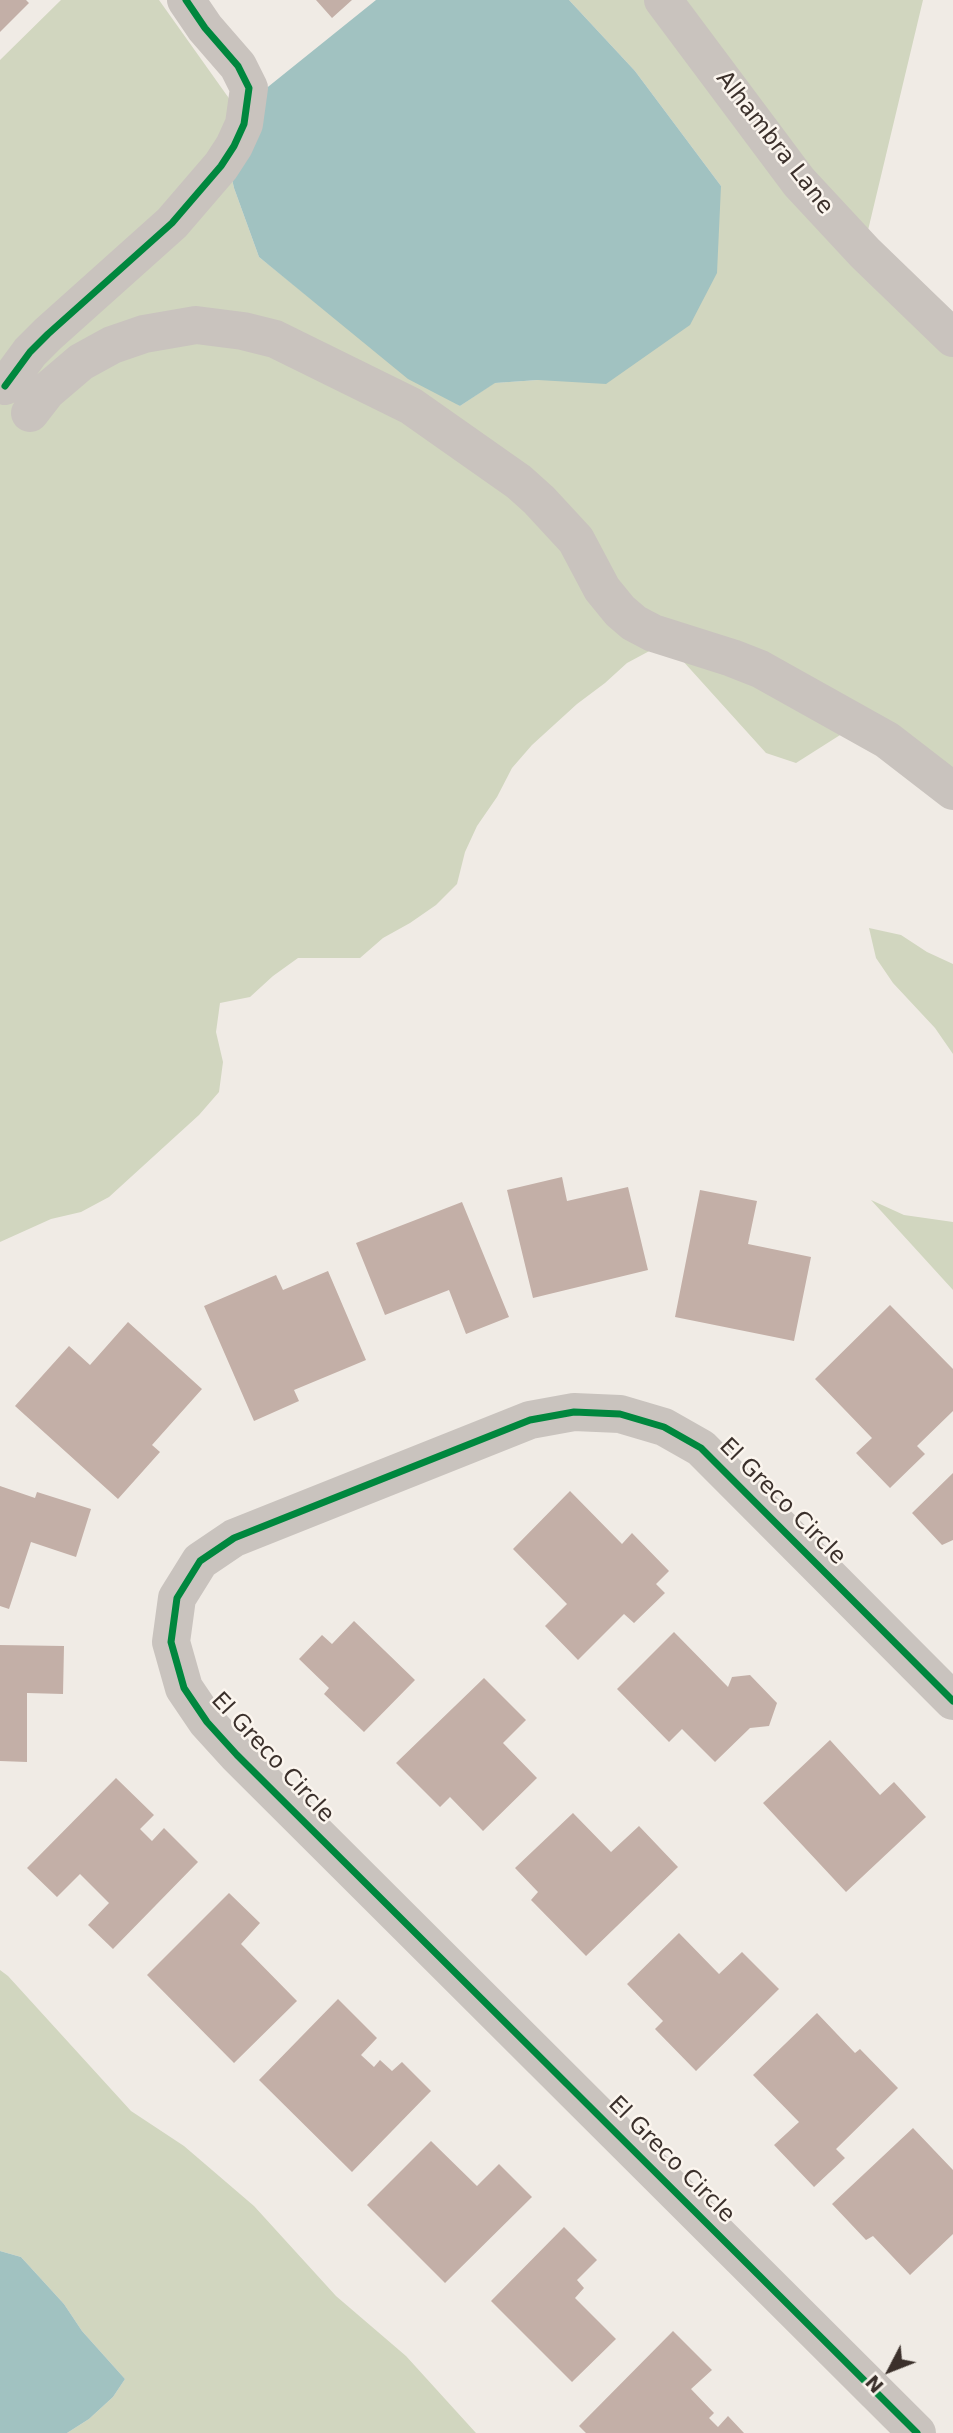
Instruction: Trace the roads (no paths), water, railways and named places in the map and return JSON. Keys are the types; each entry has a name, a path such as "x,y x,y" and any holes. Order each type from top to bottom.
{"street":[{"path":"186,0 205,28 238,66 249,88 243,124 234,146 221,166 172,223 30,352 18,399 54,383 81,362 112,345 144,334 196,325 243,331 275,339 411,405 509,475 539,500 576,540 602,589 634,623 653,634 760,669 887,740 953,791"},
{"name":"Alhambra Lane","path":"663,0 799,182 865,253 953,338"},
{"name":"El Greco Circle","path":"917,2433 237,1755 207,1722 184,1688 172,1642 177,1598 200,1561 234,1538 530,1420 574,1412 620,1414 664,1427 701,1448 953,1701"}],"water":[{"path":"376,0 569,0 635,71 721,186 717,273 690,325 606,384 538,380 495,383 460,406 408,379 259,257 234,188 222,135 238,111"},
{"path":"0,2251 21,2257 64,2304 82,2331 125,2379 113,2397 89,2419 67,2433 0,2433"}]}
